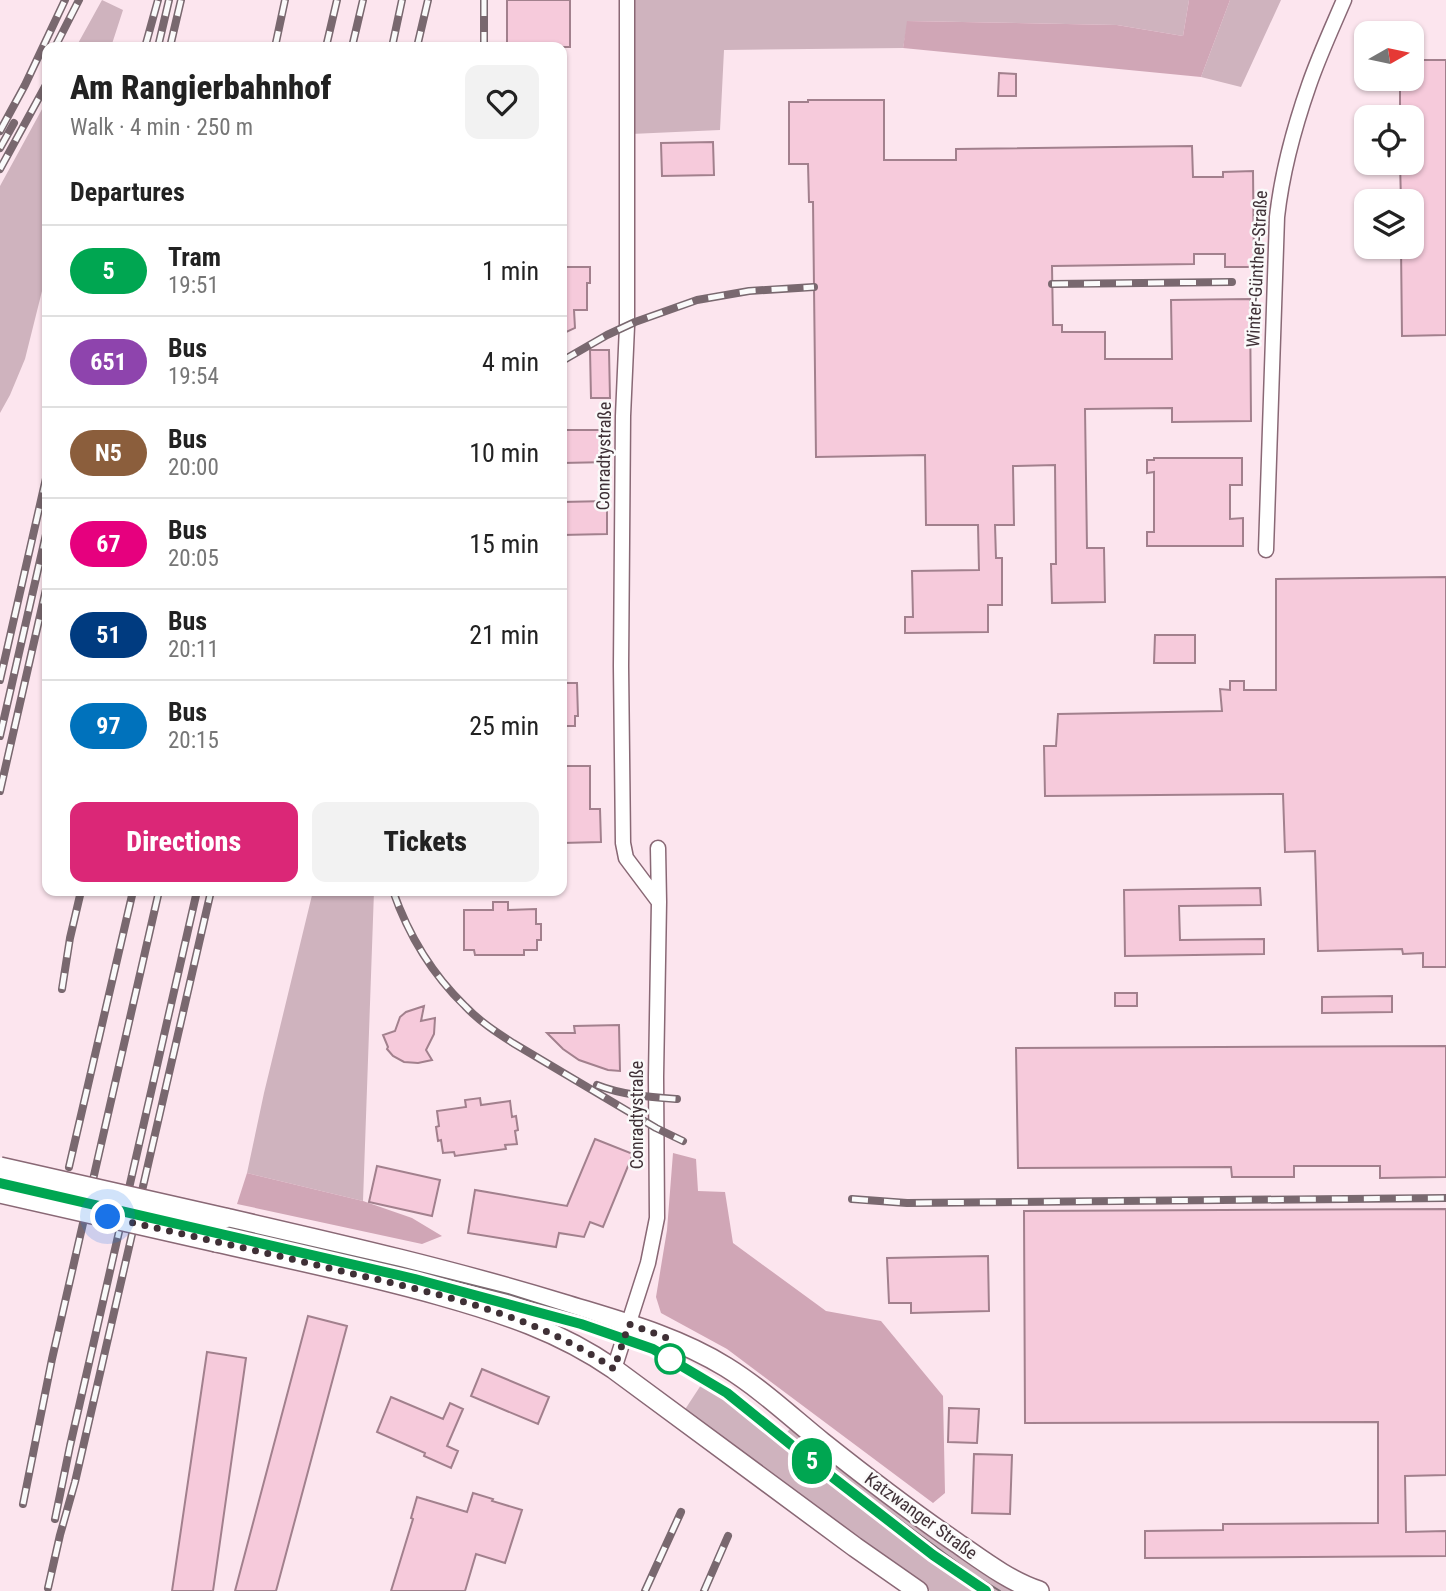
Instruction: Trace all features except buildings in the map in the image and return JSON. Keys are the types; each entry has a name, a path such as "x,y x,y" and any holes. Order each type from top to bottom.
{"main road":[{"name":"Katzwanger Straße","path":"0,1167 428,1266 629,1324 687,1346 752,1385 910,1510 992,1567 1039,1591"},
{"path":"0,1193 394,1283 533,1325 578,1345 614,1369 918,1591"}],"street":[{"name":"Conradtystraße","path":"627,0 627,326 623,416 621,666 623,843 626,858 659,902"},
{"name":"Winter-Günther-Straße","path":"1266,550 1277,217 1281,184 1310,83 1344,0"},
{"name":"Conradtystraße","path":"614,1369 648,1263 657,1218 657,848"}],"shaded area":[{"path":"102,0 123,10 113,42 79,42"},
{"path":"632,0 1189,0 1183,36 1117,25 908,21 903,48 724,50 720,130 631,134"},
{"path":"1189,0 1230,0 1201,77 903,48 907,21 1117,25 1183,36"},
{"path":"1230,0 1281,0 1241,87 1201,77"},
{"path":"42,109 42,291 25,359 0,413 0,186"},
{"path":"312,896 374,896 363,1201 247,1173"},
{"path":"673,1153 696,1159 698,1191 725,1192 733,1243 826,1311 881,1321 943,1396 945,1493 933,1503 727,1349 661,1313 656,1297 667,1230"},
{"path":"247,1173 363,1201 412,1218 442,1236 422,1244 237,1204"},
{"path":"703,1382 777,1443 790,1429 929,1534 1022,1591 930,1591 682,1414"}],"tram line":[{"path":"0,1175 508,1294 659,1345 729,1388 804,1449 971,1573 1000,1591"},
{"name":"5","path":"0,1183 415,1279 581,1324 653,1349 727,1393 933,1555 986,1591"}],"railway":[{"path":"45,42 65,0"},
{"path":"58,42 79,0"},
{"path":"146,42 158,0"},
{"path":"159,42 169,0"},
{"path":"171,42 181,0"},
{"path":"276,42 285,0"},
{"path":"327,42 337,0"},
{"path":"353,42 363,0"},
{"path":"393,42 402,0"},
{"path":"418,42 428,0"},
{"path":"484,0 484,42"},
{"path":"0,131 42,49"},
{"path":"0,169 42,92"},
{"path":"0,148 14,123"},
{"path":"1052,284 1232,282"},
{"path":"567,358 635,322 697,300 749,291 814,287"},
{"path":"0,680 42,496"},
{"path":"0,736 42,552"},
{"path":"0,791 42,607"},
{"path":"62,989 80,896"},
{"path":"69,1167 132,896"},
{"path":"23,1504 52,1359 158,896"},
{"path":"55,1519 196,896"},
{"path":"48,1588 75,1482 210,896"},
{"path":"395,896 406,923 432,967 476,1017 513,1043 656,1128 683,1141"},
{"path":"597,1085 626,1093 677,1099"},
{"path":"852,1199 907,1203 1446,1198"},
{"path":"645,1591 681,1512"},
{"path":"704,1591 728,1536"}],"route":[{"path":"108,1217 394,1283 479,1307 565,1339 614,1369 629,1324 670,1339 670,1359"}]}
